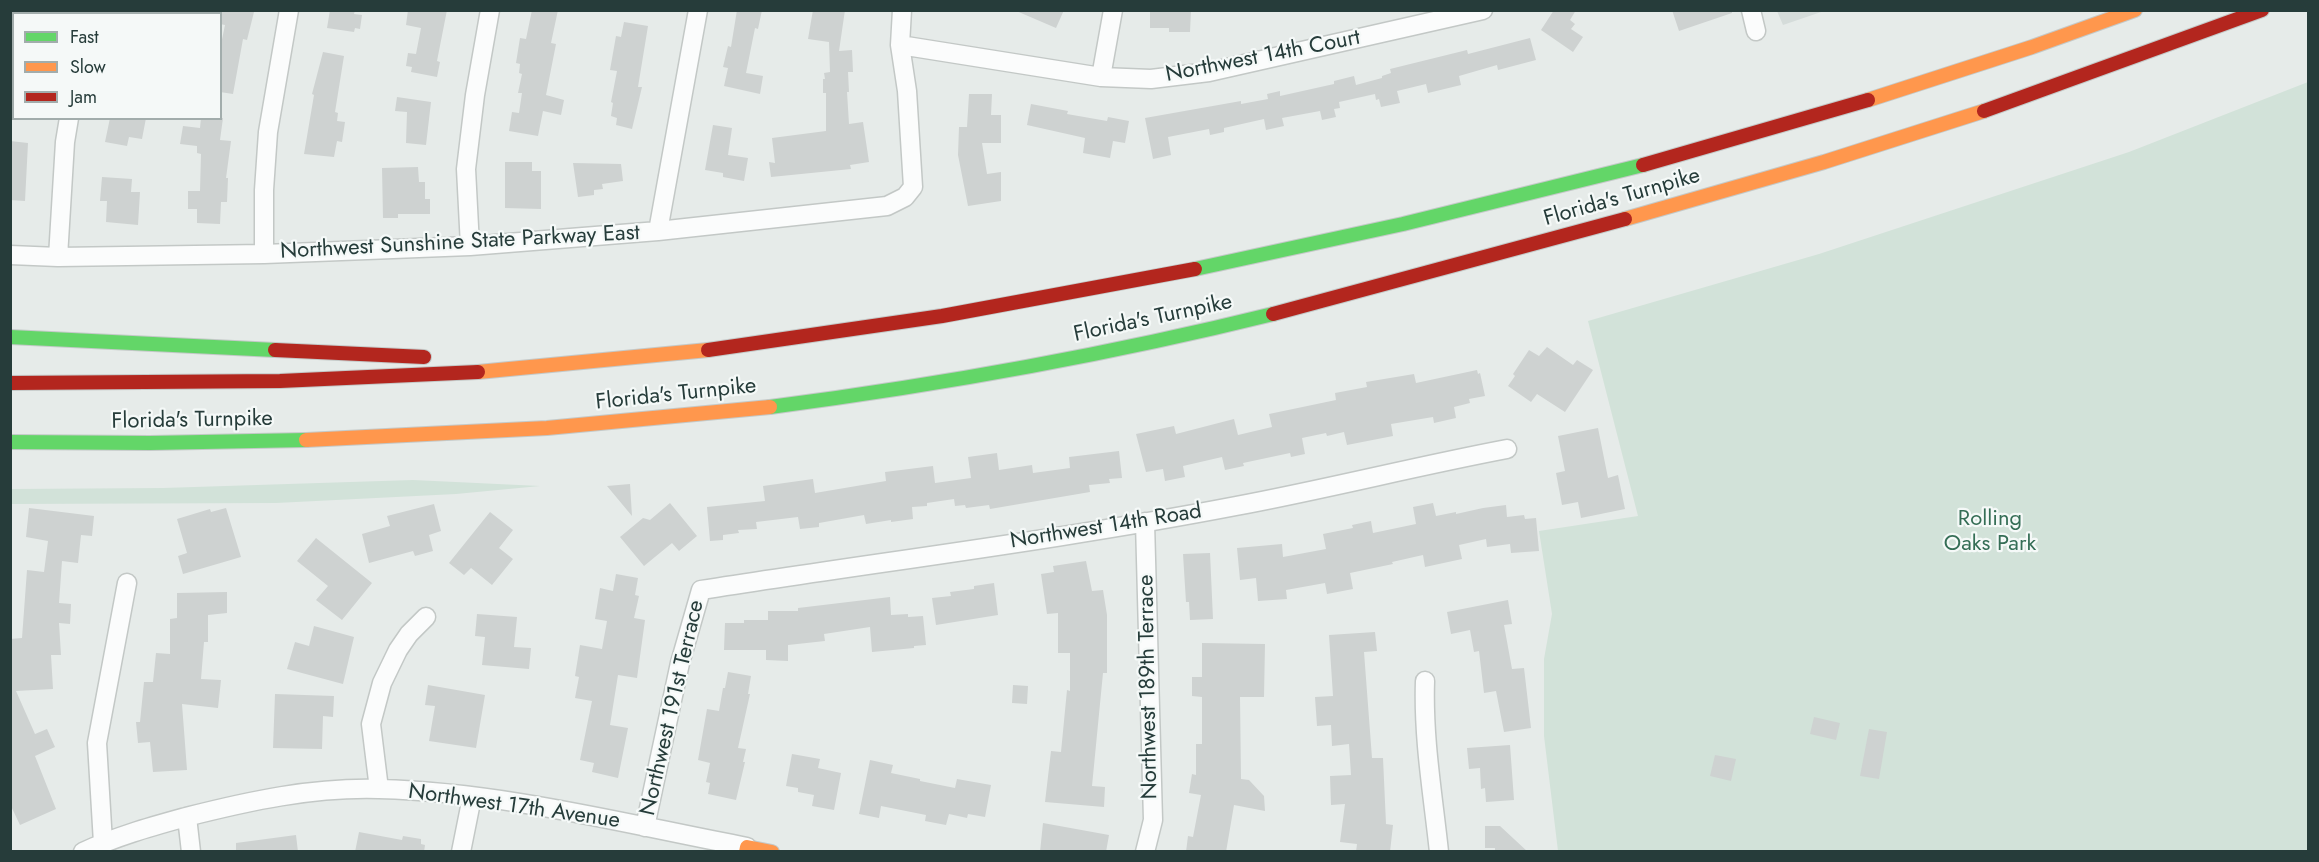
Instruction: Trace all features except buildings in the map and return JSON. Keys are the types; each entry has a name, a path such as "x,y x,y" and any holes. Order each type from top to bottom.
{"main road":[{"name":"Florida's Turnpike","path":"10,383 201,384 434,376 727,349 916,321 1246,258 1430,219 1647,165 1852,107 2001,58 2135,10"},
{"name":"Florida's Turnpike","path":"10,442 297,440 590,424 684,416 824,399 1031,366 1186,335 1326,301 1726,191 1943,124 2112,67 2262,10"},
{"path":"10,337 570,365"},
{"name":"Northwest 17th Avenue","path":"747,849 772,852"}],"street":[{"path":"264,254 264,190 268,132 289,10"},
{"path":"470,246 466,169 475,95 490,10"},
{"path":"658,231 698,10"},
{"path":"900,45 902,10"},
{"path":"1101,77 1113,10"},
{"name":"Northwest 14th Court","path":"900,45 1101,77 1151,79 1209,72 1483,10"},
{"path":"1751,10 1756,31"},
{"name":"Northwest Sunshine State Parkway East","path":"10,255 264,254 470,246 658,231 887,206 905,197 913,187 907,91 900,45"},
{"path":"58,256 65,142 69,120"},
{"name":"Northwest 14th Road","path":"701,590 1145,522 1242,505 1508,449"},
{"name":"Northwest 189th Terrace","path":"1145,522 1153,820 1145,852"},
{"path":"103,843 97,743 127,583"},
{"name":"Northwest 191st Terrace","path":"645,827 680,663 701,590"},
{"path":"379,789 371,724 382,683 398,650 409,634 426,617"},
{"path":"1425,681 1424,711 1427,754 1439,852"},
{"name":"Northwest 17th Avenue","path":"83,852 139,829 244,802 329,789 379,789 516,803 747,849"},
{"path":"461,852 472,797"},
{"path":"187,817 191,852"}],"shaded area":[{"path":"1777,11 1824,11 1783,25"}],"green space":[{"name":"Rolling Oaks Park","path":"2308,82 2308,851 1558,851 1544,736 1544,659 1552,614 1539,531 1638,516 1588,321 1819,254 2129,152"},
{"path":"413,480 540,486 456,494 276,503 11,504 11,489 163,488"}],"traffic: fast":[{"path":"1195,269 1403,224 1643,165"},
{"path":"770,407 1023,368 1148,343 1273,314"},
{"path":"10,337 275,350"},
{"path":"10,442 150,443 306,440"}],"traffic: slow":[{"path":"1868,100 2032,47 2135,10"},
{"path":"1625,219 1824,162 1984,111"},
{"path":"478,372 708,350"},
{"path":"306,440 547,428 770,407"},
{"path":"746,852 747,847 772,852"}],"traffic: jam":[{"path":"1984,111 2262,10"},
{"path":"1643,165 1868,100"},
{"path":"1273,314 1625,219"},
{"path":"708,350 942,316 1195,269"},
{"path":"275,350 424,357"},
{"path":"10,383 280,381 478,372"}]}
